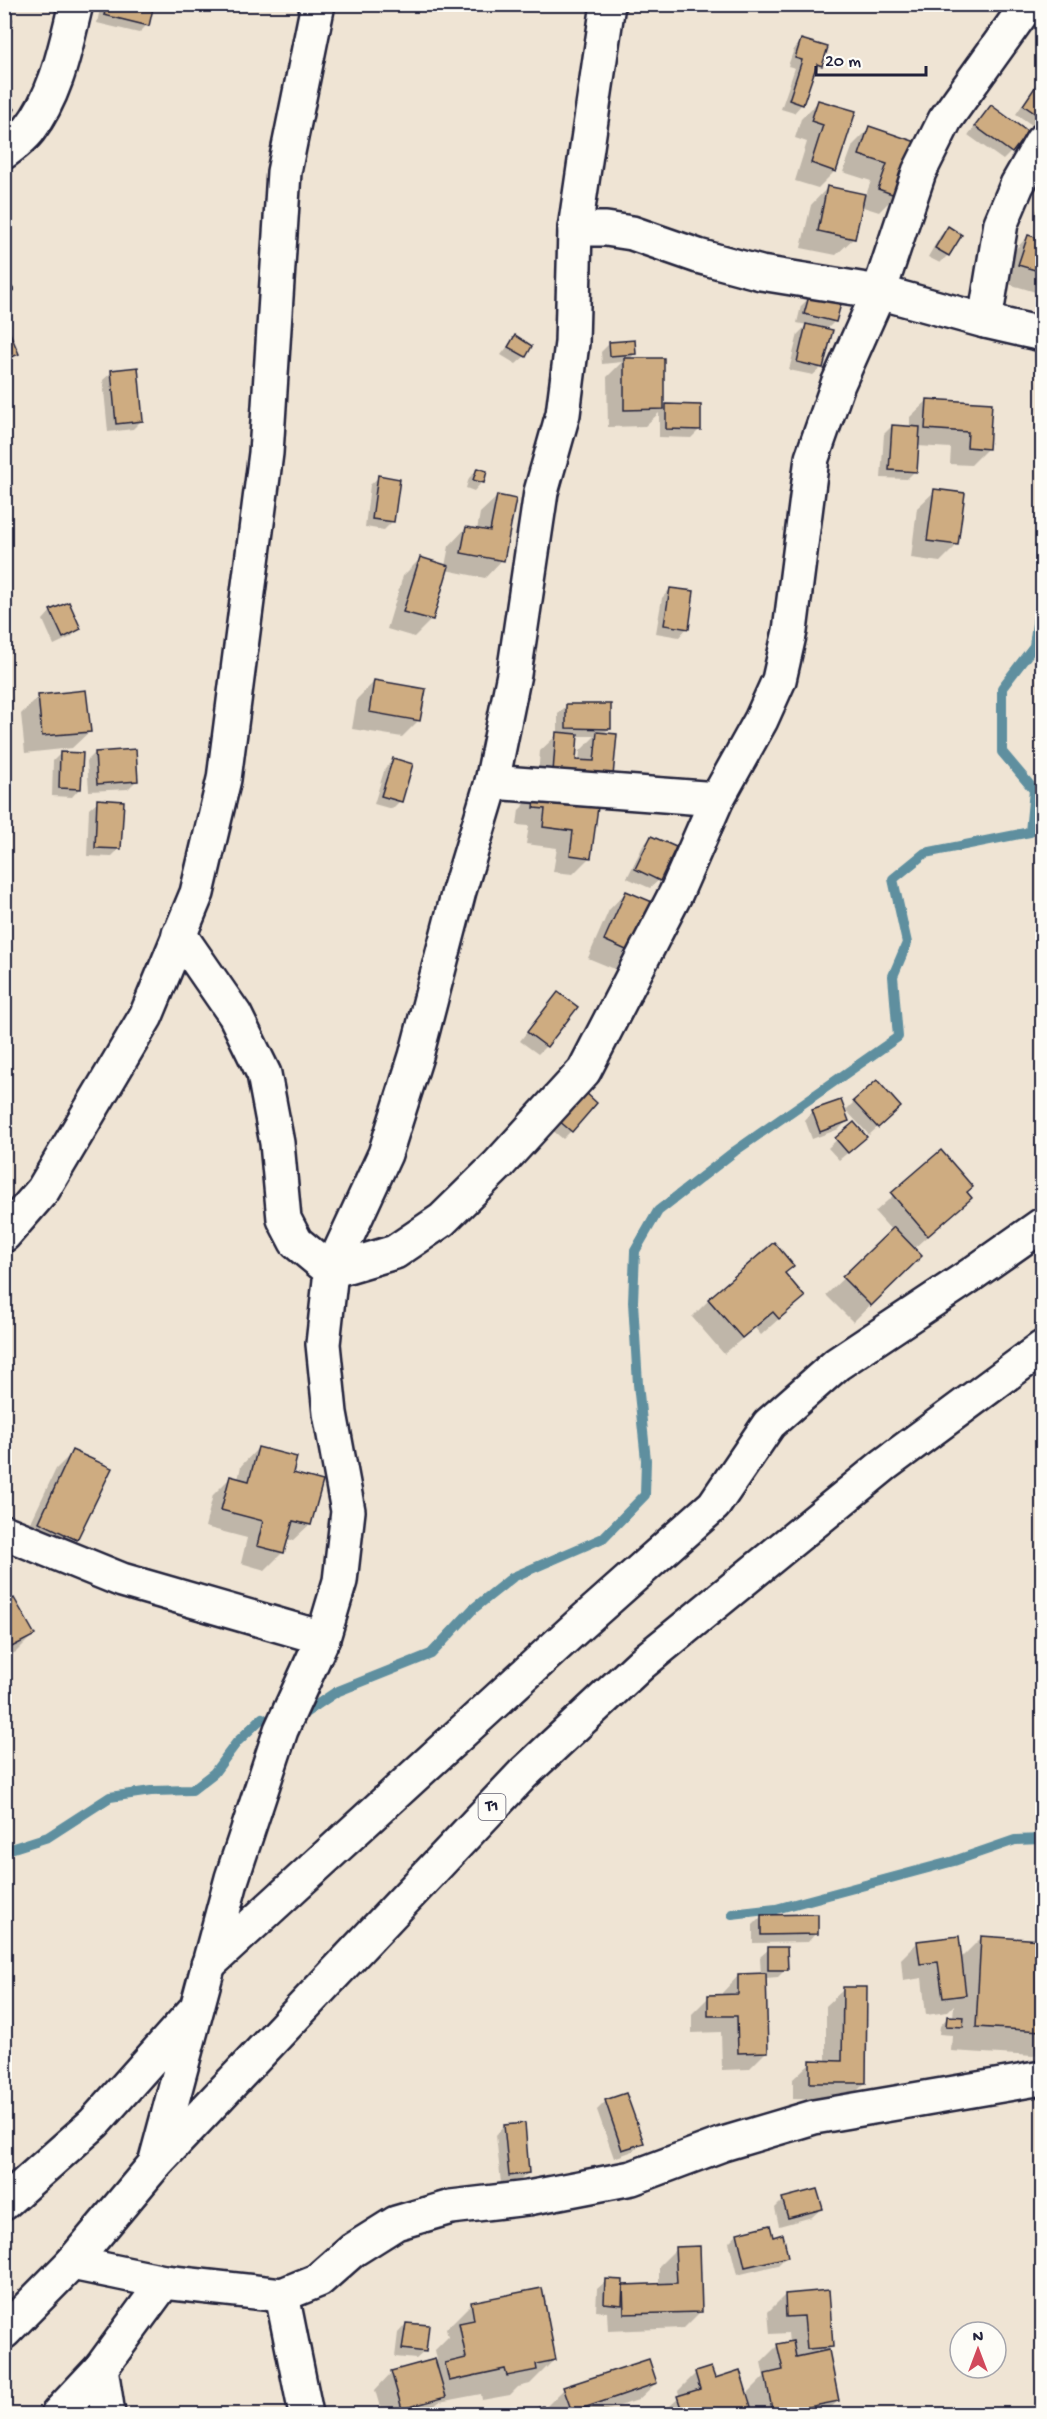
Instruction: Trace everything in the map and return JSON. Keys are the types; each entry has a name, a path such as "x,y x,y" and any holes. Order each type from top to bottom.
{"main road":[{"path":"4,152 27,132 55,85 76,4"},
{"path":"4,1236 43,1190 146,1016 197,893 224,779 266,453 284,172 318,4"},
{"path":"155,2164 232,1878 281,1730 323,1638 340,1581 348,1511 330,1413 324,1344 331,1271 385,1154 416,1056 459,891 492,782 514,674 542,492 563,414 572,344 575,229 608,4"},
{"path":"331,1271 395,1252 442,1220 498,1165 584,1071 676,893 717,799 761,720 779,680 790,631 812,458 838,384 879,291 919,172 945,120 1028,4"},
{"path":"985,321 1001,223 1017,185 1042,141"},
{"path":"575,229 606,229 632,233 698,256 761,273 879,291 985,321 1042,334"},
{"path":"492,782 717,799"},
{"path":"179,934 235,1014 264,1074 277,1143 284,1220 296,1242 331,1271"},
{"path":"208,1965 580,1624 714,1505 769,1424 837,1364 968,1278 1042,1225"},
{"name":"T1","path":"4,2332 72,2263 155,2164 523,1774 642,1663 884,1465 1042,1348"},
{"path":"4,1532 122,1580 323,1638"},
{"path":"4,2203 94,2123 197,2007"},
{"path":"72,2263 164,2282 282,2295 319,2280 353,2250 396,2223 451,2207 528,2198 632,2178 723,2144 813,2117 1042,2078"},
{"path":"58,2415 101,2368 164,2282"},
{"path":"282,2295 306,2415"},
{"path":"101,2368 108,2415"}],"building":[{"path":"107,4 154,4 149,26 104,15"},
{"path":"4,19 12,19 10,38 4,37"},
{"path":"801,39 828,47 822,66 817,64 803,105 789,100 802,60 795,58"},
{"path":"1042,77 1042,118 1023,105"},
{"path":"818,100 856,111 836,172 811,163 823,125 811,121"},
{"path":"4,103 15,109 5,127 4,127"},
{"path":"991,105 1028,132 1012,153 975,126"},
{"path":"869,126 916,142 898,196 878,189 887,164 859,155"},
{"path":"827,186 865,194 855,239 818,231"},
{"path":"948,226 962,235 949,256 935,248"},
{"path":"1028,235 1042,239 1042,272 1018,265"},
{"path":"4,276 14,290 4,296"},
{"path":"809,296 841,304 836,322 804,314"},
{"path":"4,319 19,354 4,360"},
{"path":"806,324 833,330 823,368 797,362"},
{"path":"515,335 532,346 526,357 508,347"},
{"path":"635,340 636,354 610,356 609,342"},
{"path":"624,358 664,358 664,409 624,410"},
{"path":"138,367 143,421 116,424 111,370"},
{"path":"927,399 992,403 989,449 967,447 968,432 925,429"},
{"path":"666,404 701,405 701,430 666,429"},
{"path":"892,425 920,427 917,472 889,470"},
{"path":"477,468 487,471 484,483 473,480"},
{"path":"378,475 400,479 394,522 372,519"},
{"path":"934,489 965,493 958,545 927,541"},
{"path":"497,495 516,499 504,561 461,553 466,527 490,531"},
{"path":"420,557 449,566 433,620 403,612"},
{"path":"670,588 694,591 689,629 664,625"},
{"path":"69,602 81,629 63,638 50,610"},
{"path":"374,680 426,689 420,721 369,712"},
{"path":"86,690 91,732 42,736 38,695"},
{"path":"566,704 611,704 611,729 566,728"},
{"path":"556,732 578,734 576,760 594,761 597,732 617,734 613,776 553,772"},
{"path":"136,749 138,781 97,784 95,752"},
{"path":"60,752 83,753 81,789 59,788"},
{"path":"393,758 413,764 402,802 381,796"},
{"path":"536,791 599,800 591,858 570,855 573,831 543,827 545,809 534,808"},
{"path":"97,799 124,801 121,849 95,848"},
{"path":"651,836 676,847 660,881 635,869"},
{"path":"626,891 657,904 635,954 604,940"},
{"path":"558,992 578,1007 547,1047 527,1032"},
{"path":"877,1080 901,1107 878,1128 853,1101"},
{"path":"584,1091 597,1103 572,1132 558,1120"},
{"path":"841,1100 849,1121 820,1132 812,1110"},
{"path":"854,1122 867,1137 848,1153 835,1138"},
{"path":"941,1150 973,1187 967,1192 972,1198 928,1236 891,1193"},
{"path":"894,1227 922,1256 871,1306 842,1277"},
{"path":"774,1242 794,1266 785,1273 805,1297 779,1319 773,1312 742,1338 708,1299"},
{"path":"258,1447 297,1457 293,1473 323,1481 311,1525 293,1521 284,1553 257,1546 263,1521 221,1510 230,1476 249,1481"},
{"path":"72,1450 112,1468 77,1540 39,1522"},
{"path":"14,1598 35,1635 4,1651 4,1604"},
{"path":"818,1914 818,1934 761,1935 761,1915"},
{"path":"959,1936 966,1995 943,1998 938,1962 920,1964 917,1941"},
{"path":"981,1936 1042,1940 1042,2031 976,2027"},
{"path":"768,1947 787,1947 788,1970 768,1970"},
{"path":"766,1973 768,2052 738,2053 737,2016 708,2016 708,1995 738,1994 738,1974"},
{"path":"843,1987 867,1987 866,2083 810,2083 810,2060 842,2061"},
{"path":"947,2016 964,2017 963,2027 946,2026"},
{"path":"626,2093 644,2143 622,2150 605,2100"},
{"path":"525,2123 529,2173 509,2176 504,2125"},
{"path":"817,2189 823,2209 788,2218 782,2198"},
{"path":"770,2225 773,2237 783,2234 788,2257 745,2267 737,2233"},
{"path":"700,2246 702,2312 624,2314 623,2285 677,2283 675,2247"},
{"path":"605,2279 623,2280 622,2305 604,2303"},
{"path":"542,2288 556,2360 536,2364 537,2370 507,2376 505,2369 449,2381 445,2363 466,2358 459,2323 474,2320 471,2302"},
{"path":"829,2290 833,2347 807,2349 804,2316 786,2317 785,2294"},
{"path":"406,2323 429,2325 426,2352 402,2349"},
{"path":"793,2341 796,2357 829,2350 839,2401 803,2408 805,2414 773,2414 765,2374 783,2370 777,2344"},
{"path":"435,2359 446,2397 402,2409 391,2371"},
{"path":"649,2359 657,2383 572,2412 563,2387"},
{"path":"711,2367 715,2378 740,2370 752,2410 747,2414 683,2414 677,2396 700,2389 695,2372"},
{"path":"543,2406 545,2414 519,2414"}],"waterway":[{"path":"296,1719 336,1692 431,1654 473,1609 513,1577 603,1538 645,1495 646,1460 633,1302 635,1251 658,1211 735,1151 898,1037 893,976 907,943 893,879 925,853 1030,832 1034,790 1002,752 1002,688 1034,646 1042,586"},
{"path":"4,1851 48,1837 110,1797 151,1791 192,1790 214,1773 237,1742 262,1718 279,1729"},
{"path":"732,1914 776,1909 954,1861 1015,1840 1042,1839"}]}
